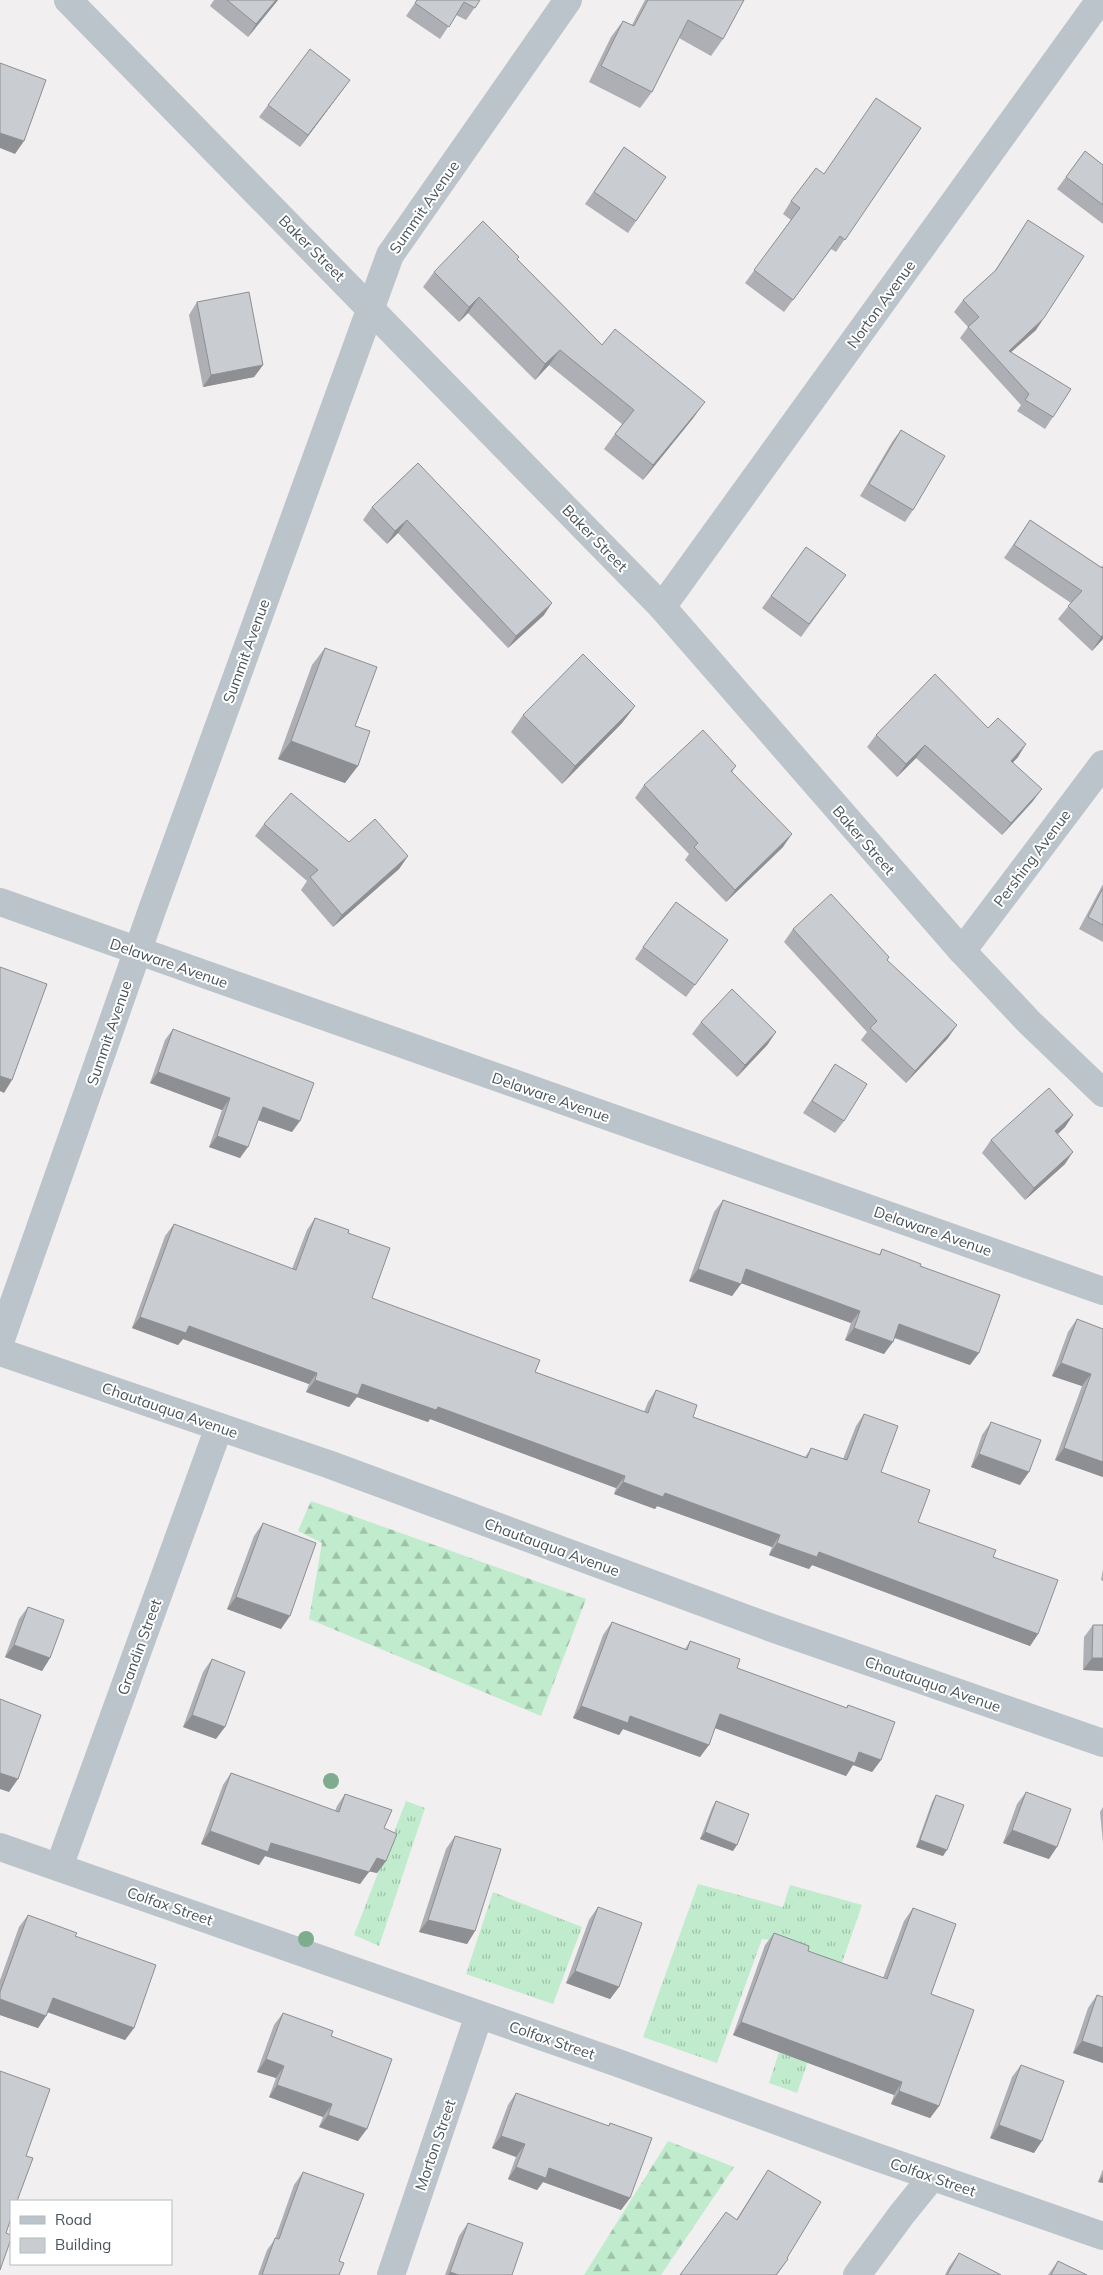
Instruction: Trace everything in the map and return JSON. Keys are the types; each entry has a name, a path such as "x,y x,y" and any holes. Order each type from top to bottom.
{"street":[{"name":"Summit Avenue","path":"0,1342 137,952 390,255 568,0"},
{"name":"Norton Avenue","path":"662,607 1100,0"},
{"name":"Baker Street","path":"71,1 662,607 962,952 1030,1023 1103,1093"},
{"name":"Pershing Avenue","path":"962,952 1103,764"},
{"name":"Delaware Avenue","path":"0,902 137,952 1103,1291"},
{"name":"Chautauqua Avenue","path":"0,1352 328,1464 769,1627 1103,1743"},
{"name":"Grandin Street","path":"59,1867 219,1427"},
{"name":"Colfax Street","path":"0,1847 618,2063 932,2177 1103,2236"},
{"name":"Morton Street","path":"391,2275 479,2015"},
{"path":"857,2275 932,2177"}],"green space":[{"path":"311,1501 586,1599 541,1716 309,1619 322,1543 298,1531"},
{"path":"406,1801 425,1808 379,1946 354,1935"},
{"path":"698,1884 783,1907 790,1885 862,1905 797,2093 769,2083 811,1954 773,1940 762,1939 717,2063 643,2037"},
{"path":"493,1892 582,1927 553,2004 466,1974"},
{"path":"668,2141 734,2167 661,2275 584,2275"}],"building":[{"path":"227,0 276,0 256,24"},
{"path":"417,0 480,0 475,8 464,2 449,27 415,3"},
{"path":"648,0 744,0 723,39 688,20 652,92 601,66 623,21 634,26"},
{"path":"310,49 350,80 308,135 268,105"},
{"path":"0,63 46,80 24,141 0,133"},
{"path":"876,98 921,128 845,240 840,236 793,300 754,270 800,208 791,201 816,168 824,174"},
{"path":"624,147 666,177 636,221 594,192"},
{"path":"1085,151 1103,165 1103,205 1066,177"},
{"path":"1028,220 1084,256 1044,318 1009,351 1071,389 1053,417 1025,400 1029,394 968,327 979,317 963,300 996,270"},
{"path":"483,221 519,257 517,259 602,345 615,329 705,402 653,465 615,434 634,410 560,350 545,364 479,297 469,307 434,272"},
{"path":"249,292 263,365 211,375 197,302"},
{"path":"901,430 945,456 913,510 869,484"},
{"path":"418,463 552,603 516,636 407,520 395,531 372,507"},
{"path":"1030,520 1103,567 1103,635 1101,637 1068,606 1082,591 1014,545"},
{"path":"806,547 846,575 809,624 771,596"},
{"path":"325,648 377,667 355,726 370,731 358,766 291,741"},
{"path":"583,654 635,706 575,766 523,715"},
{"path":"935,674 988,728 998,718 1026,744 1011,761 1042,789 1011,823 925,745 906,764 876,735"},
{"path":"703,730 736,766 731,771 792,834 735,890 694,847 698,843 644,785"},
{"path":"291,793 349,842 375,819 408,856 342,915 310,877 318,870 264,824"},
{"path":"1103,888 1103,925 1088,917"},
{"path":"831,894 889,957 887,960 957,1025 915,1071 870,1028 877,1021 793,929"},
{"path":"676,902 728,940 695,985 643,947"},
{"path":"0,967 47,984 12,1080 0,1076"},
{"path":"732,989 776,1032 745,1065 701,1022"},
{"path":"173,1029 314,1083 300,1121 263,1107 248,1147 217,1136 230,1098 158,1072"},
{"path":"835,1064 867,1084 844,1121 812,1101"},
{"path":"1049,1088 1073,1115 1055,1131 1073,1152 1034,1188 991,1140"},
{"path":"723,1200 880,1255 882,1249 921,1264 920,1266 1000,1295 979,1353 899,1324 893,1342 854,1328 860,1311 746,1269 741,1284 698,1269"},
{"path":"315,1218 349,1230 348,1233 390,1248 372,1298 540,1360 535,1372 648,1413 656,1390 697,1405 693,1417 807,1458 811,1448 847,1460 864,1414 898,1426 881,1472 930,1490 918,1522 996,1550 993,1557 1058,1580 1038,1634 819,1552 817,1557 777,1543 780,1535 665,1493 663,1497 623,1482 625,1476 438,1407 436,1410 362,1384 358,1395 315,1380 317,1373 189,1326 186,1333 140,1317 174,1224 296,1270"},
{"path":"1077,1319 1103,1329 1103,1462 1064,1448 1091,1374 1061,1363"},
{"path":"991,1422 1041,1440 1029,1472 979,1454"},
{"path":"263,1523 316,1543 290,1616 236,1597"},
{"path":"28,1607 64,1620 50,1658 14,1645"},
{"path":"612,1622 687,1650 690,1641 740,1659 737,1668 847,1708 848,1705 895,1722 881,1760 859,1752 855,1763 720,1714 709,1745 630,1716 628,1723 581,1706"},
{"path":"1093,1625 1103,1625 1103,1658 1092,1658"},
{"path":"212,1659 245,1672 225,1727 192,1715"},
{"path":"0,1699 41,1715 18,1779 0,1773"},
{"path":"231,1773 339,1812 345,1794 392,1810 384,1828 397,1834 386,1861 377,1858 369,1872 271,1843 268,1852 210,1831"},
{"path":"1026,1792 1071,1809 1057,1847 1012,1830"},
{"path":"936,1795 964,1805 947,1850 920,1840"},
{"path":"716,1801 749,1814 737,1845 705,1832"},
{"path":"455,1836 501,1849 475,1931 428,1920"},
{"path":"598,1907 642,1923 619,1987 575,1971"},
{"path":"913,1908 956,1924 931,1994 974,2010 939,2106 899,2091 902,2082 741,2022 774,1933 809,1946 808,1951 887,1979"},
{"path":"28,1915 77,1933 75,1936 156,1965 134,2028 53,1998 46,2016 0,1999 0,1992"},
{"path":"1097,1995 1103,1997 1103,2048 1082,2041"},
{"path":"283,2013 333,2031 331,2036 392,2059 367,2129 328,2115 332,2104 277,2085 284,2066 266,2059"},
{"path":"1021,2065 1064,2081 1042,2141 999,2125"},
{"path":"0,2071 50,2089 26,2156 33,2158 17,2200 10,2200 10,2221 6,2233 10,2235 10,2242 0,2270"},
{"path":"516,2093 609,2126 610,2123 652,2138 630,2198 549,2168 546,2178 516,2167 525,2144 501,2136"},
{"path":"768,2170 821,2202 788,2259 776,2275 680,2275 726,2212 737,2220"},
{"path":"303,2172 364,2194 339,2261 344,2263 339,2275 262,2275 275,2238 279,2239"},
{"path":"468,2223 523,2243 512,2275 459,2275 450,2272"},
{"path":"959,2253 1001,2275 947,2275"},
{"path":"1058,2261 1087,2275 1051,2275"}]}
